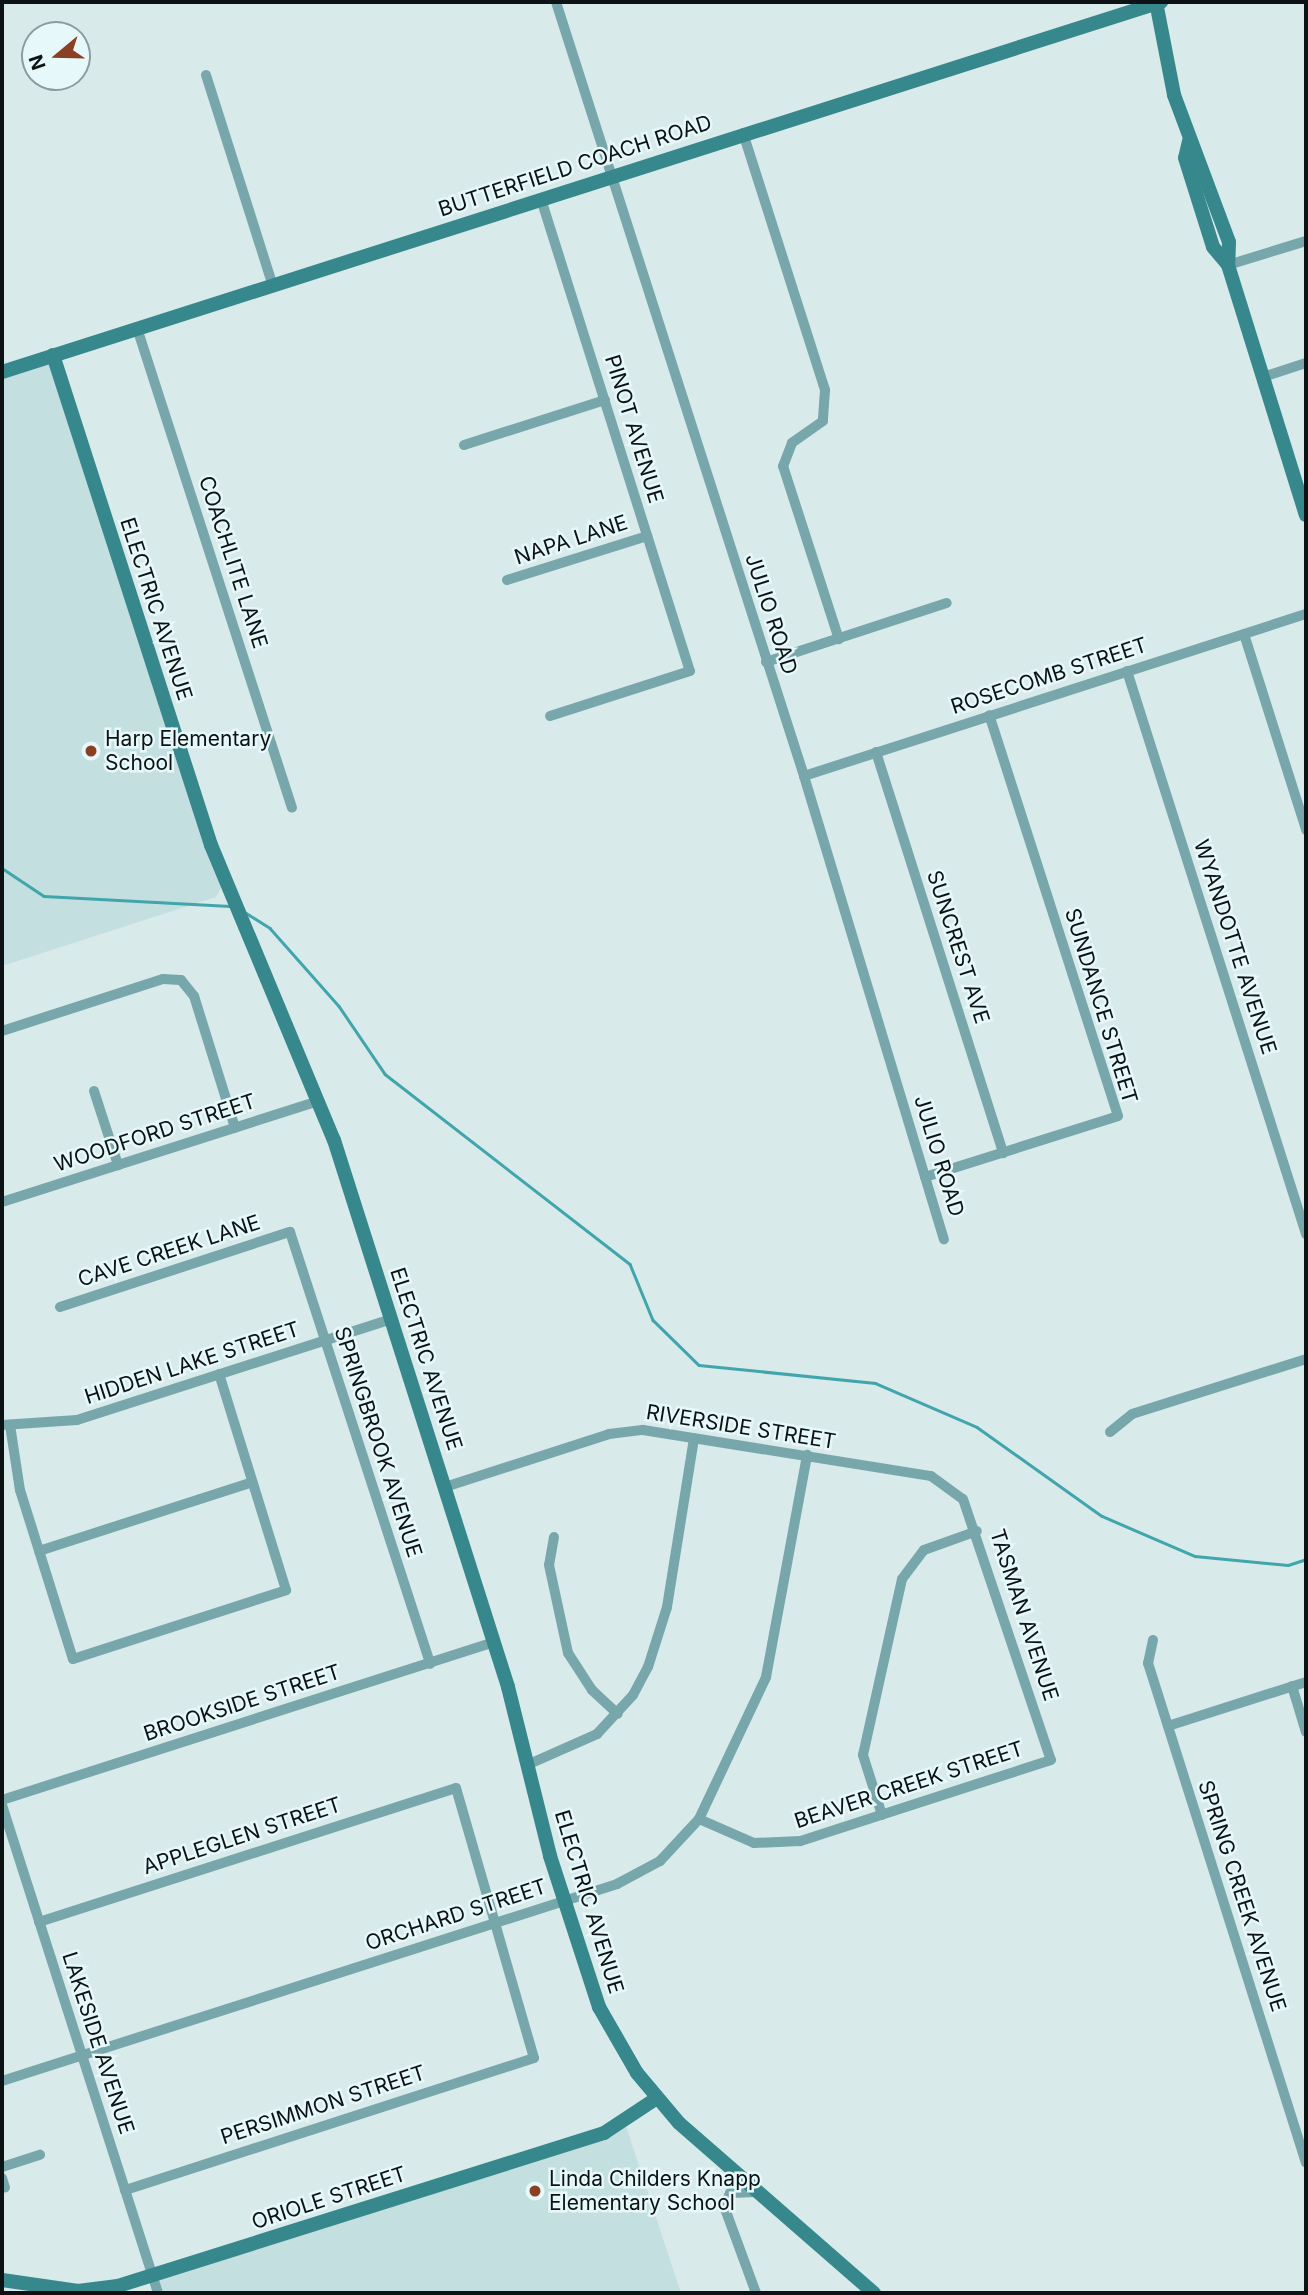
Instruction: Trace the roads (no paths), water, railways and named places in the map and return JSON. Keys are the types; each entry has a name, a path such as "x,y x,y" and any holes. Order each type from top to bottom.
{"street":[{"name":"JULIO ROAD","path":"555,2 804,776 944,1239"},
{"name":"BUTTERFIELD COACH ROAD","path":"2,372 1158,2"},
{"path":"1158,2 1189,141 1202,156 1214,193 1229,242 1228,265 1302,489 1306,515"},
{"path":"206,75 273,286"},
{"path":"743,133 825,390 823,421 792,443 783,466 839,639"},
{"name":"PINOT AVENUE","path":"541,199 690,671 550,716"},
{"path":"1228,265 1306,241"},
{"name":"COACHLITE LANE","path":"137,328 292,808"},
{"name":"ELECTRIC AVENUE","path":"53,355 224,882 319,1101 494,1642 563,1901 599,2007 657,2098 757,2192 874,2293"},
{"path":"1263,377 1306,363"},
{"path":"464,445 604,400"},
{"name":"NAPA LANE","path":"507,580 647,536"},
{"path":"766,662 947,603"},
{"name":"ROSECOMB STREET","path":"804,776 1306,614"},
{"path":"1244,634 1306,830"},
{"name":"WYANDOTTE AVENUE","path":"1126,671 1306,1234"},
{"name":"SUNDANCE STREET","path":"925,1177 1118,1116 989,715"},
{"name":"SUNCREST AVE","path":"876,752 1003,1153"},
{"path":"2,1031 163,979 181,980 194,996 235,1128"},
{"path":"94,1091 118,1165"},
{"name":"WOODFORD STREET","path":"2,1202 319,1101"},
{"name":"CAVE CREEK LANE","path":"60,1307 290,1232"},
{"name":"SPRINGBROOK AVENUE","path":"290,1232 430,1664"},
{"name":"HIDDEN LAKE STREET","path":"6,1425 77,1420 391,1319"},
{"path":"1110,1432 1132,1414 1306,1359"},
{"path":"6,1425 39,1551 73,1659 286,1590 219,1374"},
{"name":"RIVERSIDE STREET","path":"445,1487 626,1430 931,1475 952,1486"},
{"path":"527,1765 578,1746 618,1714 660,1637 694,1438"},
{"name":"ORCHARD STREET","path":"2,2081 563,1901 637,1875 671,1852 699,1819 766,1677 807,1455"},
{"path":"39,1551 252,1482"},
{"name":"TASMAN AVENUE","path":"952,1486 977,1531 1051,1760"},
{"path":"882,1815 863,1755 902,1579 924,1550 977,1531"},
{"path":"554,1537 549,1565 568,1653 592,1690 618,1714"},
{"name":"SPRING CREEK AVENUE","path":"1153,1640 1148,1663 1306,2163"},
{"name":"BROOKSIDE STREET","path":"2,1800 494,1642"},
{"path":"1168,1726 1306,1682"},
{"path":"1292,1686 1306,1732"},
{"name":"BEAVER CREEK STREET","path":"699,1819 731,1836 778,1845 882,1815 1051,1760"},
{"name":"APPLEGLEN STREET","path":"39,1922 456,1787 492,1924"},
{"name":"LAKESIDE AVENUE","path":"2,1805 158,2293"},
{"name":"PERSIMMON STREET","path":"125,2190 534,2058 492,1924"},
{"name":"ORIOLE STREET","path":"2,2280 78,2291 152,2276 604,2133 657,2098"},
{"path":"2,2167 40,2155"},
{"path":"755,2293 724,2206 730,2193 757,2192"}],"waterway":[{"path":"2,868 44,896 230,906"},
{"path":"243,911 270,928 339,1006 385,1074 630,1264 653,1320 699,1365 875,1383 977,1427 1102,1516 1195,1556 1288,1565 1306,1559"}],"place":[{"name":"Harp Elementary School","path":"91,751"},
{"name":"Linda Childers Knapp Elementary School","path":"535,2191"}]}
